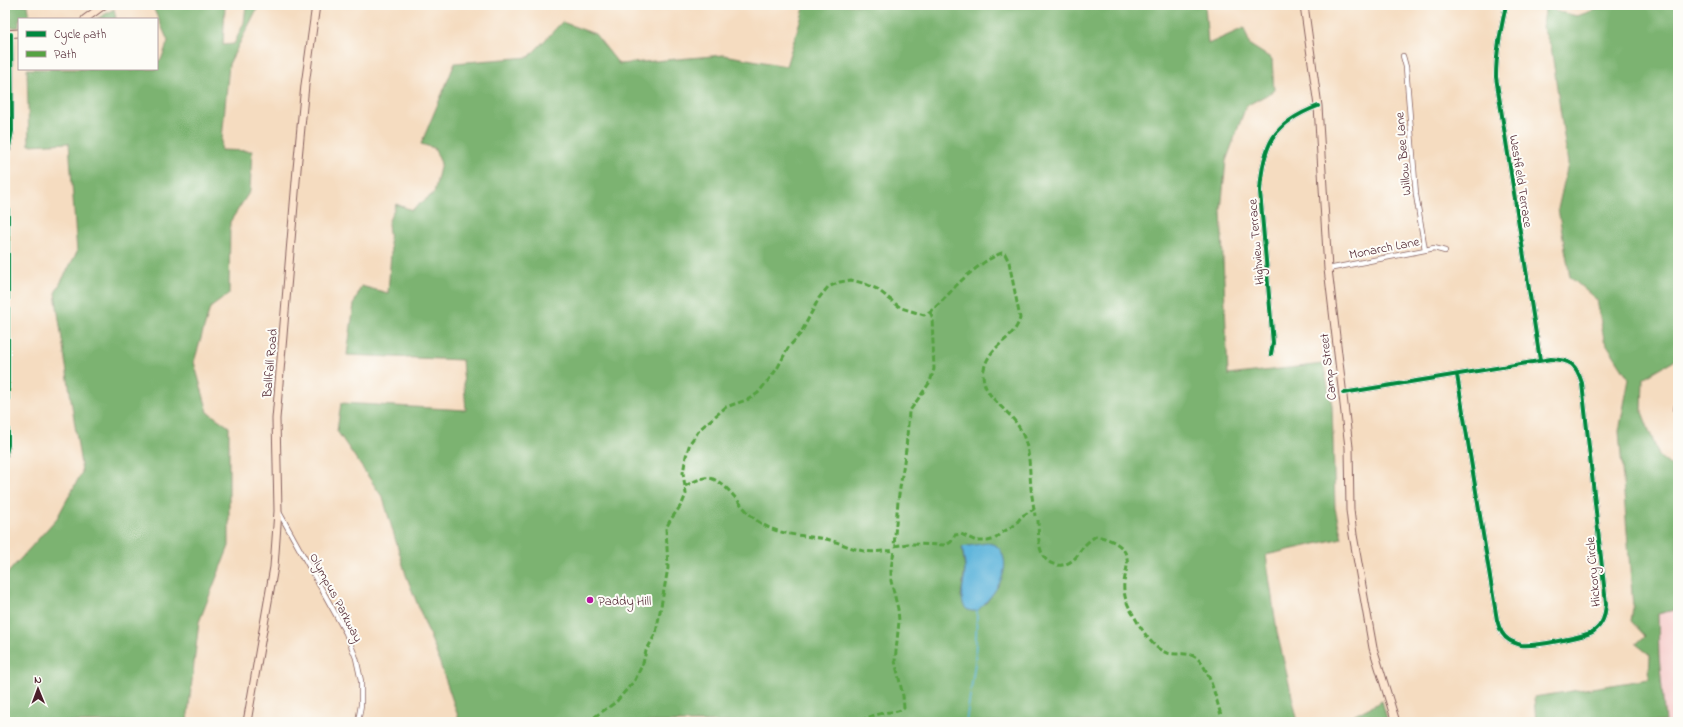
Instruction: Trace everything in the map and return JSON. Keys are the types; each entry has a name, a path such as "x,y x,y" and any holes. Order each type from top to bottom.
{"main road":[{"path":"86,18 104,5"},
{"name":"Ballfall Road","path":"247,722 274,567 278,511 276,419 305,85 316,5"},
{"name":"Camp Street","path":"1304,5 1318,106 1328,269 1350,462 1350,510 1358,568 1373,648 1396,722"}],"street":[{"name":"Westfield Terrace","path":"1506,5 1498,41 1496,77 1540,360"},
{"path":"5,457 8,445 7,142 12,131 12,34"},
{"name":"Willow Bee Lane","path":"1403,56 1406,67 1416,195 1425,250"},
{"name":"Highview Terrace","path":"1271,354 1273,343 1260,191 1261,172 1268,148 1274,135 1283,124 1307,110 1318,106"},
{"name":"Monarch Lane","path":"1328,269 1434,248 1445,251"},
{"name":"Hickory Circle","path":"1343,393 1458,375 1540,360 1563,359 1572,363 1579,373 1582,383 1606,604 1605,616 1600,625 1593,632 1584,636 1521,645 1509,640 1501,632 1497,620 1458,375"},
{"path":"1678,398 1676,410 1678,421"},
{"name":"Olympus Parkway","path":"278,511 346,633 356,658 361,681 361,705 358,722"}],"shaded area":[{"path":"1678,609 1678,722 1665,722 1659,655 1658,614"}],"green space":[{"path":"5,5 28,5 30,18 18,18 18,27 5,28"},
{"path":"152,5 213,5 225,7 223,45 234,44 244,23 246,5 259,5 229,64 221,150 252,151 250,191 230,222 229,294 210,308 194,362 208,412 229,427 229,546 199,622 187,722 5,722 5,576 57,518 82,472 55,293 77,252 69,143 29,145 27,70 158,70 158,61 161,60 168,41"},
{"path":"805,5 1205,5 1208,44 1244,28 1250,45 1272,59 1274,91 1246,106 1226,161 1221,210 1228,375 1323,364 1332,405 1335,508 1342,538 1266,555 1277,632 1298,722 460,722 435,649 406,575 383,498 337,431 341,403 466,410 462,360 347,355 354,304 361,286 388,293 391,253 388,223 396,204 412,210 434,193 441,163 434,148 421,144 455,63 529,57 562,22 595,34 619,64 724,55 786,66","holes":["974,546 1002,577 986,603 961,597 965,568 962,547"]},
{"path":"1544,5 1553,5 1555,11 1577,16 1609,5 1678,5 1678,360 1674,360 1643,378 1642,412 1659,456 1678,472 1678,609 1658,614 1659,655 1665,722 1536,722 1534,697 1649,679 1650,655 1636,644 1645,636 1631,621 1633,607 1619,431 1629,379 1604,340 1597,300 1570,277 1558,209 1568,164 1551,46 1542,27 1545,13"},
{"path":"114,9 116,18 99,18"},
{"path":"1382,701 1388,722 1341,722"}],"water":[{"path":"987,543 996,546 1002,553 1004,569 1002,577 994,592 977,611 970,611 965,608 962,596 965,569 962,547"}],"waterway":[{"path":"966,722 975,663 977,611"}],"marked path":[{"path":"587,722 616,702 635,680 643,663 646,651 656,633 668,568 666,528 682,504 686,494 683,473 690,443 700,429 726,407 749,399 758,393 777,369 788,348 801,333 819,298 828,287 840,282 851,280 863,283 877,289 901,308 924,315 937,306 976,268 996,255 1002,253 1005,254 1009,262 1020,318 1013,332 991,353 984,369 983,378 985,386 994,400 1012,418 1022,432 1027,448 1035,516"},
{"path":"930,312 932,316 934,369 930,382 909,412 894,546 908,544 946,545 951,542 955,535 961,534 976,541 988,541 995,539 1015,525 1022,516 1034,509"},
{"path":"685,486 702,478 713,479 725,487 747,512 759,522 775,530 826,539 864,551 894,551 891,568 891,581 898,609 899,621 895,661 903,696 904,708 901,710 876,715 858,722"},
{"path":"1038,520 1040,547 1045,559 1050,563 1057,565 1064,565 1068,563 1076,557 1089,541 1096,536 1108,539 1118,545 1126,553 1127,566 1124,590 1129,607 1138,623 1150,641 1162,651 1171,654 1188,654 1199,660 1207,672 1223,722"}],"cycle path":[{"path":"1506,5 1498,50 1496,77 1540,360"},
{"path":"5,457 8,445 8,152 12,131 11,34"},
{"path":"1271,354 1273,343 1260,191 1264,160 1273,137 1281,128 1290,120 1318,106"},
{"path":"1343,393 1551,359 1563,360 1572,364 1575,367 1582,383 1606,604 1600,626 1594,631 1570,639 1527,645 1521,645 1510,641 1501,632 1497,620 1457,375"}],"place":[{"name":"Paddy Hill","path":"590,600"}]}
